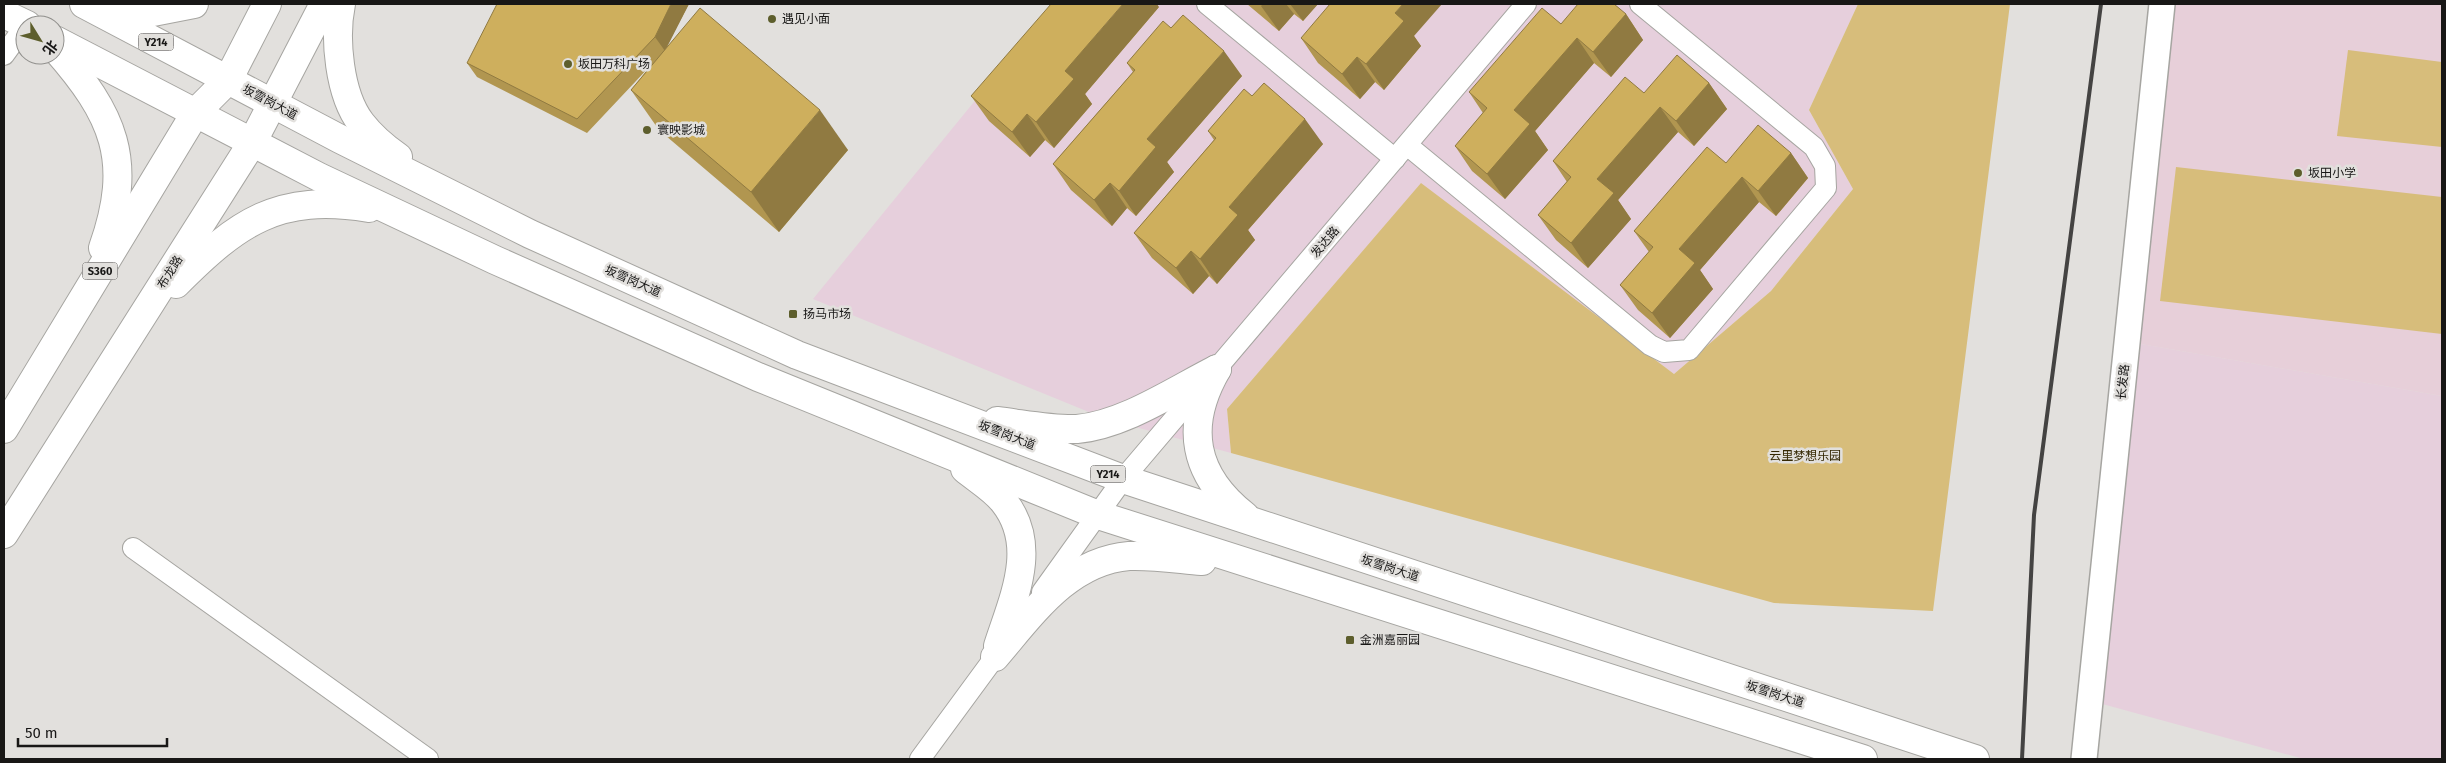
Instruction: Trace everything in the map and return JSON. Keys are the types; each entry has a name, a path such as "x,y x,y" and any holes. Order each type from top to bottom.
{"main road":[{"name":"坂雪岗大道","path":"84,4 273,104 530,234 798,355 1123,479 1975,759"},
{"path":"98,4 153,12 194,4"},
{"name":"S360","path":"4,429 196,112 228,80 266,4"},
{"name":"布龙路","path":"4,534 252,142 324,4"},
{"path":"341,4 337,22 340,64 348,97 360,122 386,149 448,193"},
{"path":"65,45 252,142 393,212 758,376 1098,516 1863,759"},
{"path":"65,59 102,108 115,143 118,183 110,228 86,295"},
{"path":"141,319 208,252 240,227 269,213 301,205 345,204 393,212"},
{"path":"960,417 1060,429 1092,427 1122,417 1217,369"},
{"path":"1217,369 1205,390 1198,413 1197,437 1201,461 1211,483 1226,502 1245,517 1267,527"},
{"path":"944,452 1003,500 1020,534 1022,568 995,657"},
{"path":"995,657 1050,593 1073,575 1100,562 1129,556 1249,564"}],"street":[{"path":"1207,4 1650,345 1664,352 1688,350 1826,188 1825,166 1814,148 1640,4"},
{"name":"发达路","path":"920,759 1123,479 1526,4"},
{"name":"长发路","path":"2084,759 2162,4"},
{"path":"4,55 15,40"},
{"path":"133,548 428,759"}],"shaded area":[{"path":"1054,4 1858,4 1809,110 1853,189 1771,291 1674,374 1421,184 1227,409 1231,453 1106,419 813,299"},
{"name":"坂田小学","path":"2172,4 2442,4 2442,396 2135,343"},
{"path":"2135,343 2442,396 2442,759 2304,759 2095,702"}],"green space":[{"name":"云里梦想乐园","path":"1858,4 2010,4 1933,611 1774,603 1231,453 1227,409 1421,183 1674,374 1771,291 1853,189 1809,110"},
{"path":"2348,50 2442,62 2442,147 2337,136"},
{"path":"2176,167 2442,197 2442,334 2160,301"}],"building":[{"name":"坂田万科广场","path":"497,4 671,4 655,37 577,119 467,63"},
{"path":"1051,4 1123,4 1065,71 1074,79 1036,122 1027,114 1012,132 971,96"},
{"path":"1330,4 1403,4 1395,13 1404,21 1366,64 1357,57 1342,74 1301,38"},
{"path":"1578,4 1614,4 1626,14 1593,52 1577,38 1514,110 1530,124 1487,174 1455,146 1487,108 1469,92 1542,8 1561,24"},
{"path":"700,8 820,110 751,192 631,90"},
{"path":"1183,15 1224,51 1147,139 1156,147 1119,191 1110,183 1094,200 1053,164 1135,70 1127,63 1163,21 1171,28"},
{"path":"1677,55 1709,83 1676,121 1660,107 1597,179 1614,193 1571,243 1538,215 1571,177 1553,161 1625,77 1644,93"},
{"path":"1264,83 1305,119 1229,207 1238,215 1200,259 1191,251 1176,268 1134,233 1216,138 1208,131 1244,89 1252,96"},
{"path":"1758,125 1791,153 1758,191 1742,177 1679,249 1695,263 1652,313 1620,285 1653,247 1634,231 1707,147 1726,163"}],"railway":[{"path":"2022,759 2034,515 2101,4"}],"place":[{"name":"遇见小面","path":"772,19"},
{"name":"坂田万科广场","path":"568,64"},
{"name":"寰映影城","path":"647,130"},
{"name":"坂田小学","path":"2298,173"},
{"name":"扬马市场","path":"793,314"},
{"name":"金洲嘉丽园","path":"1350,640"}]}
